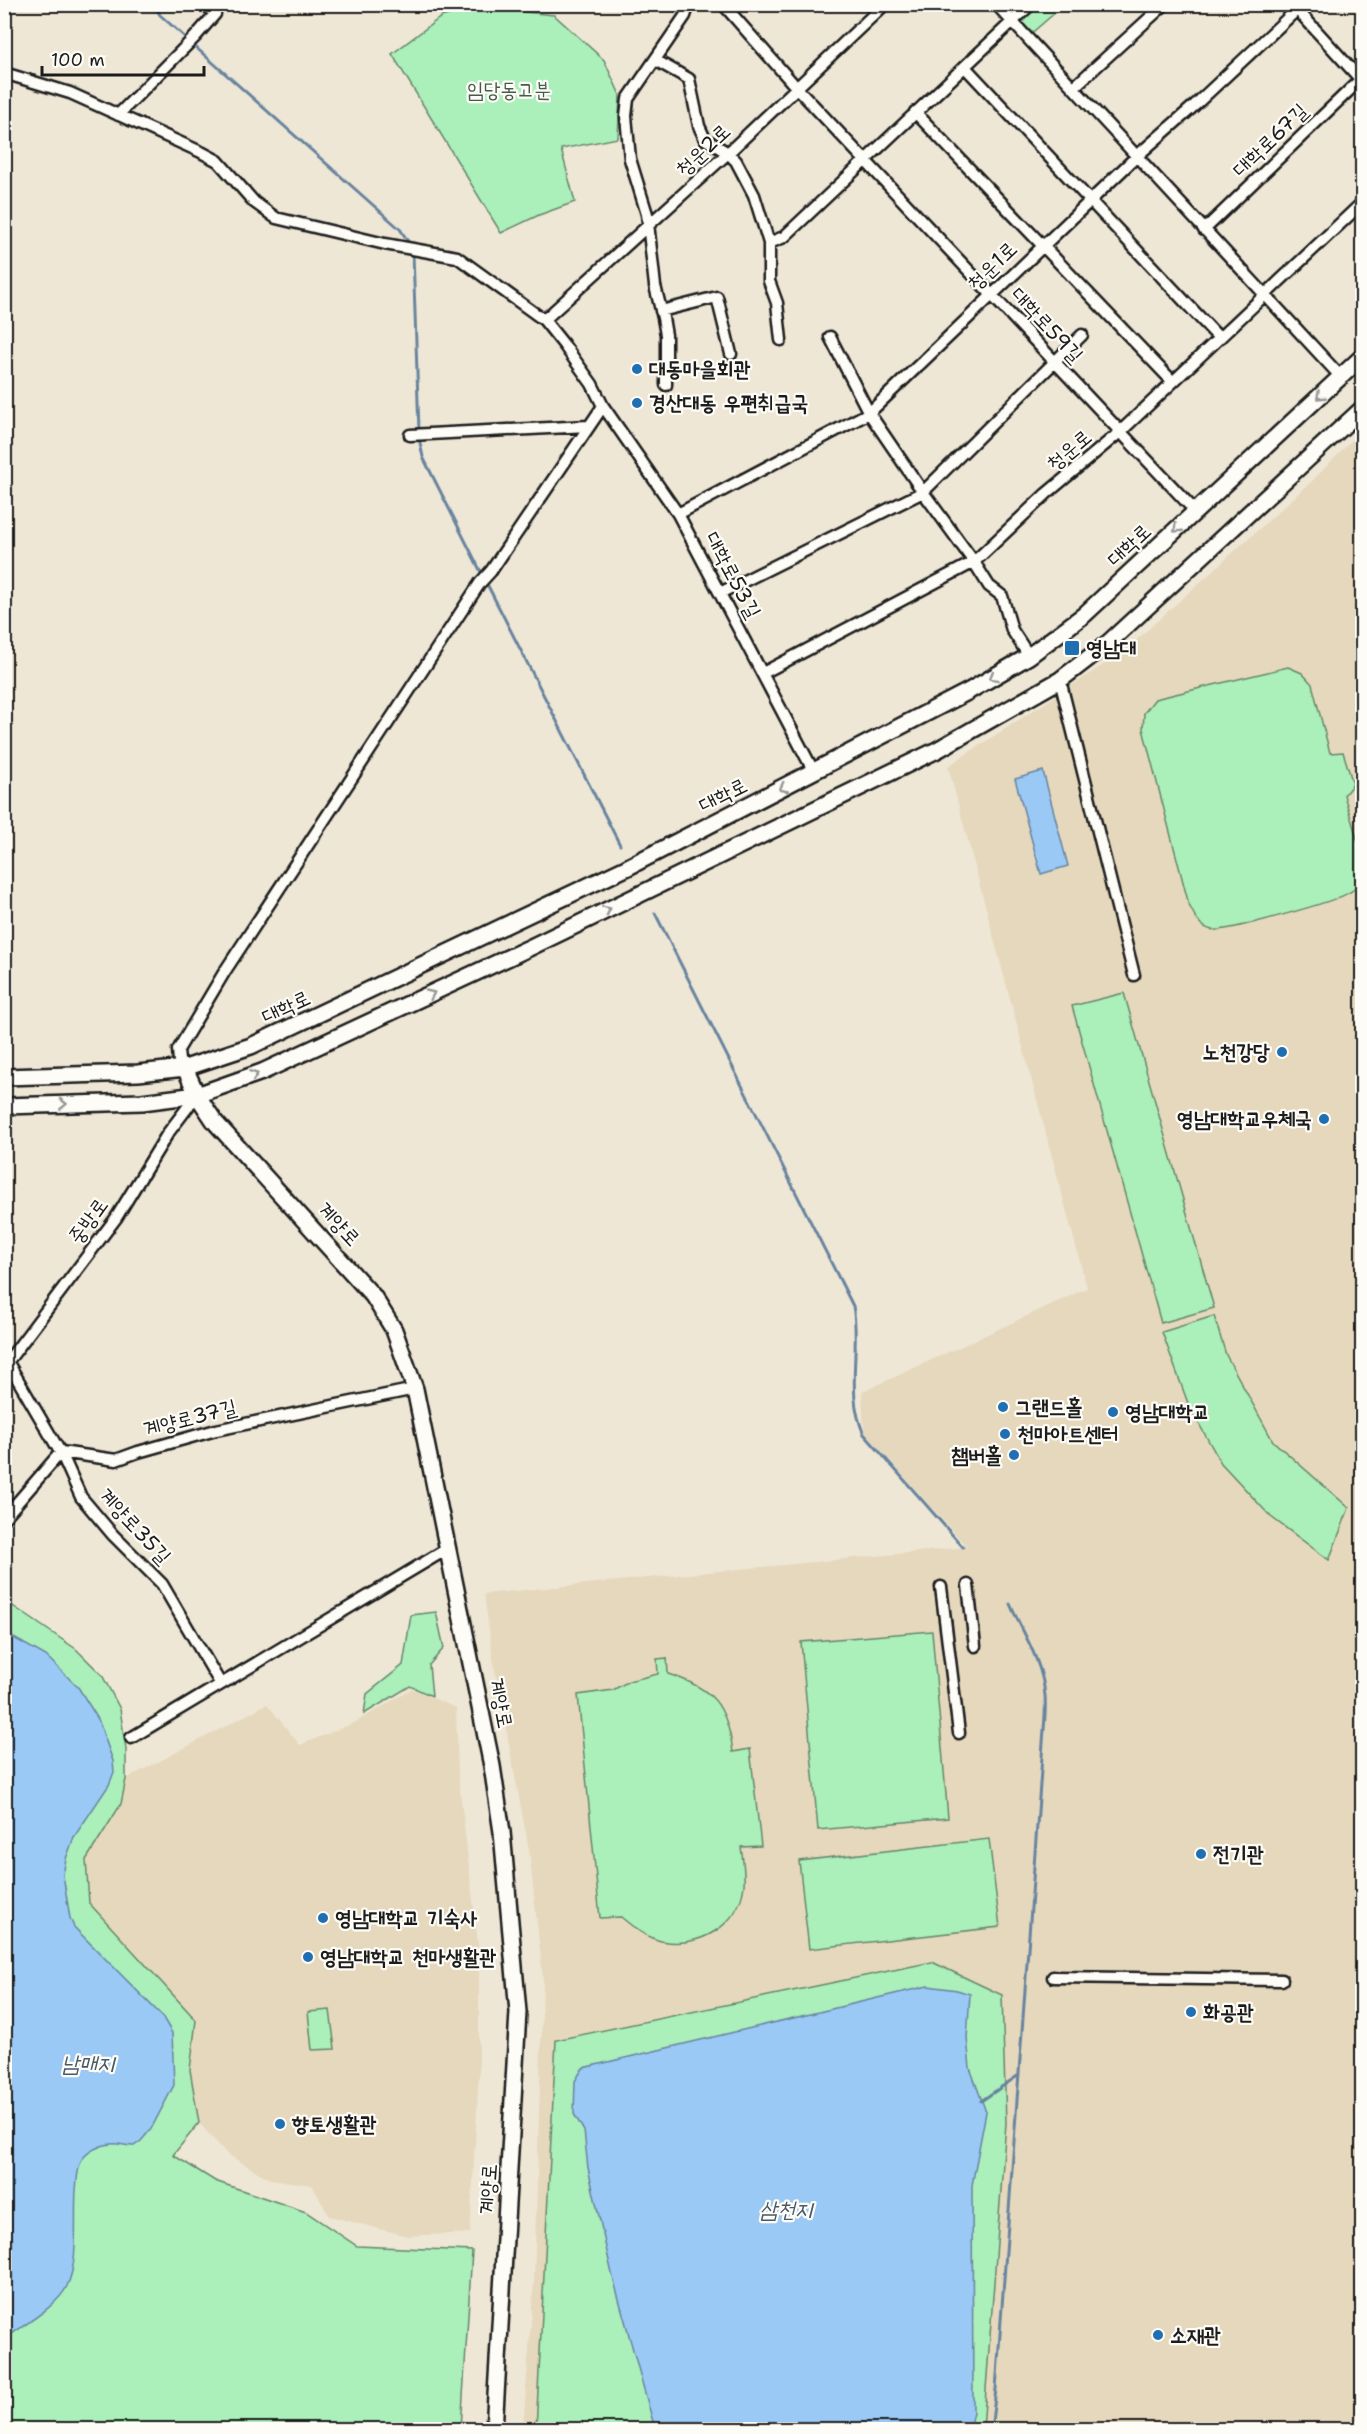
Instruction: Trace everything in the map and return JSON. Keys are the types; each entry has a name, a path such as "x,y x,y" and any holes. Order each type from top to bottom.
{"main road":[{"name":"대학로","path":"4,1077 138,1073 185,1068 251,1046 626,868 969,692 1029,656 1084,615 1362,357"},
{"path":"4,1106 137,1102 197,1095 262,1072 541,942 937,750 1060,680 1108,643 1362,409"},
{"name":"계양로","path":"185,1068 197,1095 215,1122 374,1296 394,1330 415,1389 492,1766 502,1832 518,2012 494,2430"}],"street":[{"path":"117,115 215,14 206,4"},
{"path":"666,385 666,335 655,286 648,226 630,159 626,116 628,99 685,16 688,4"},
{"name":"대학로59길","path":"723,4 796,87 1196,512"},
{"name":"청운2로","path":"544,320 728,153 885,4"},
{"path":"996,4 1341,377"},
{"path":"769,243 784,237 1031,4"},
{"path":"1074,87 1165,4"},
{"path":"1298,6 1362,79"},
{"name":"청운1로","path":"678,514 869,412 991,293 1137,156 1195,105 1298,6"},
{"path":"655,60 689,80 699,126 705,139 728,153 736,161 754,195 769,243 769,281 777,303 781,340"},
{"path":"965,67 1219,338"},
{"name":"대학로53길","path":"4,73 70,93 218,161 254,202 276,218 457,256 544,320 564,345 678,514 814,772"},
{"name":"대학로67길","path":"1204,230 1362,79"},
{"path":"915,112 1173,382"},
{"name":"청운로","path":"763,673 974,562 1046,494 1120,432 1362,203"},
{"path":"661,310 717,297 731,354"},
{"path":"720,593 922,492 1082,335"},
{"path":"830,337 869,412 922,492 989,586 1002,596 1012,630 1029,656"},
{"path":"185,1068 180,1061 178,1050 225,971 480,583 491,571 603,406"},
{"path":"410,435 588,426"},
{"path":"1060,680 1134,975"},
{"name":"중방로","path":"5,1362 116,1218 168,1133 197,1095"},
{"name":"계양로35길","path":"5,1362 61,1452 81,1497 113,1535 162,1584 220,1683"},
{"name":"계양로37길","path":"61,1452 116,1460 216,1430 415,1389"},
{"path":"4,1518 61,1452"},
{"path":"131,1738 447,1549"},
{"path":"968,1585 975,1646"},
{"path":"941,1587 958,1733"},
{"path":"1053,1977 1282,1980"}],"shaded area":[{"name":"영남대학교","path":"1362,430 1362,2429 523,2429 534,2281 543,1979 529,1850 494,1665 484,1594 967,1547 864,1432 862,1392 1087,1288 948,766 1123,652 1311,482"},
{"name":"영남대학교 천마생활관","path":"412,1689 456,1708 458,1774 479,1951 479,2073 470,2233 407,2236 329,2216 312,2185 270,2179 227,2154 199,2123 190,2070 196,2020 89,1903 86,1860 121,1804 126,1779 267,1704 300,1745 356,1722"}],"green space":[{"path":"1031,5 1064,5 1027,37 1013,22"},
{"name":"임당동고분","path":"505,10 554,15 604,60 620,95 618,138 561,149 575,202 539,215 501,233 392,54 441,17 462,11"},
{"path":"1288,667 1302,673 1312,684 1330,753 1343,752 1353,784 1344,795 1362,855 1362,879 1352,891 1325,902 1238,926 1208,929 1198,921 1189,905 1143,729 1144,713 1155,699"},
{"path":"1124,993 1214,1308 1161,1323 1072,1006"},
{"path":"1214,1316 1226,1355 1273,1441 1349,1508 1329,1560 1271,1517 1221,1463 1189,1406 1162,1332"},
{"path":"4,1600 76,1649 102,1675 120,1709 126,1749 126,1779 121,1804 86,1860 89,1903 196,2020 190,2070 199,2123 173,2155 215,2181 306,2212 357,2246 472,2251 461,2429 5,2429"},
{"path":"436,1612 444,1648 429,1665 432,1696 410,1686 364,1714 367,1694 403,1665 411,1615"},
{"path":"932,1631 948,1818 818,1830 801,1642"},
{"path":"667,1658 668,1674 707,1692 722,1710 733,1752 750,1749 761,1846 741,1847 744,1885 735,1912 715,1931 703,1937 675,1943 650,1937 621,1917 600,1918 578,1695 613,1690 629,1681 658,1674 657,1659"},
{"path":"989,1839 1000,1927 809,1949 799,1861"},
{"name":"삼천지","path":"932,1962 1002,1995 1006,2123 983,2429 536,2430 556,2040"},
{"path":"330,2010 335,2049 312,2050 308,2012"}],"water":[{"path":"1043,771 1068,866 1041,874 1015,779"},
{"name":"남매지","path":"5,1633 46,1656 78,1687 98,1719 113,1761 114,1772 109,1785 74,1837 66,1859 63,1875 70,1918 74,1927 162,2016 172,2033 174,2085 151,2129 141,2141 134,2146 114,2144 102,2146 89,2152 83,2158 77,2179 73,2265 67,2286 48,2308 5,2339"},
{"name":"삼천지","path":"928,1986 970,1994 967,2038 970,2068 986,2112 972,2185 973,2412 969,2429 655,2429 612,2274 588,2168 584,2131 574,2114 575,2081 583,2068"}],"waterway":[{"path":"154,4 160,15 187,39"},
{"path":"192,44 400,229 411,246"},
{"path":"413,253 419,432"},
{"path":"419,438 423,457 483,576"},
{"path":"486,582 620,845"},
{"path":"655,913 853,1306 855,1403 864,1434 963,1547"},
{"path":"991,2430 996,2389 1045,1708 1041,1672 1010,1604"},
{"path":"981,2101 1019,2075"}],"place":[{"name":"대동마을회관","path":"637,369"},
{"name":"경산대동 우편취급국","path":"637,403"},
{"name":"영남대","path":"1072,648"},
{"name":"노천강당","path":"1282,1052"},
{"name":"영남대학교우체국","path":"1324,1119"},
{"name":"그랜드홀","path":"1003,1407"},
{"name":"영남대학교","path":"1113,1412"},
{"name":"천마아트센터","path":"1005,1434"},
{"name":"챔버홀","path":"1014,1455"},
{"name":"전기관","path":"1201,1854"},
{"name":"영남대학교 기숙사","path":"323,1918"},
{"name":"영남대학교 천마생활관","path":"308,1957"},
{"name":"화공관","path":"1191,2012"},
{"name":"향토생활관","path":"280,2124"},
{"name":"소재관","path":"1158,2335"}]}
